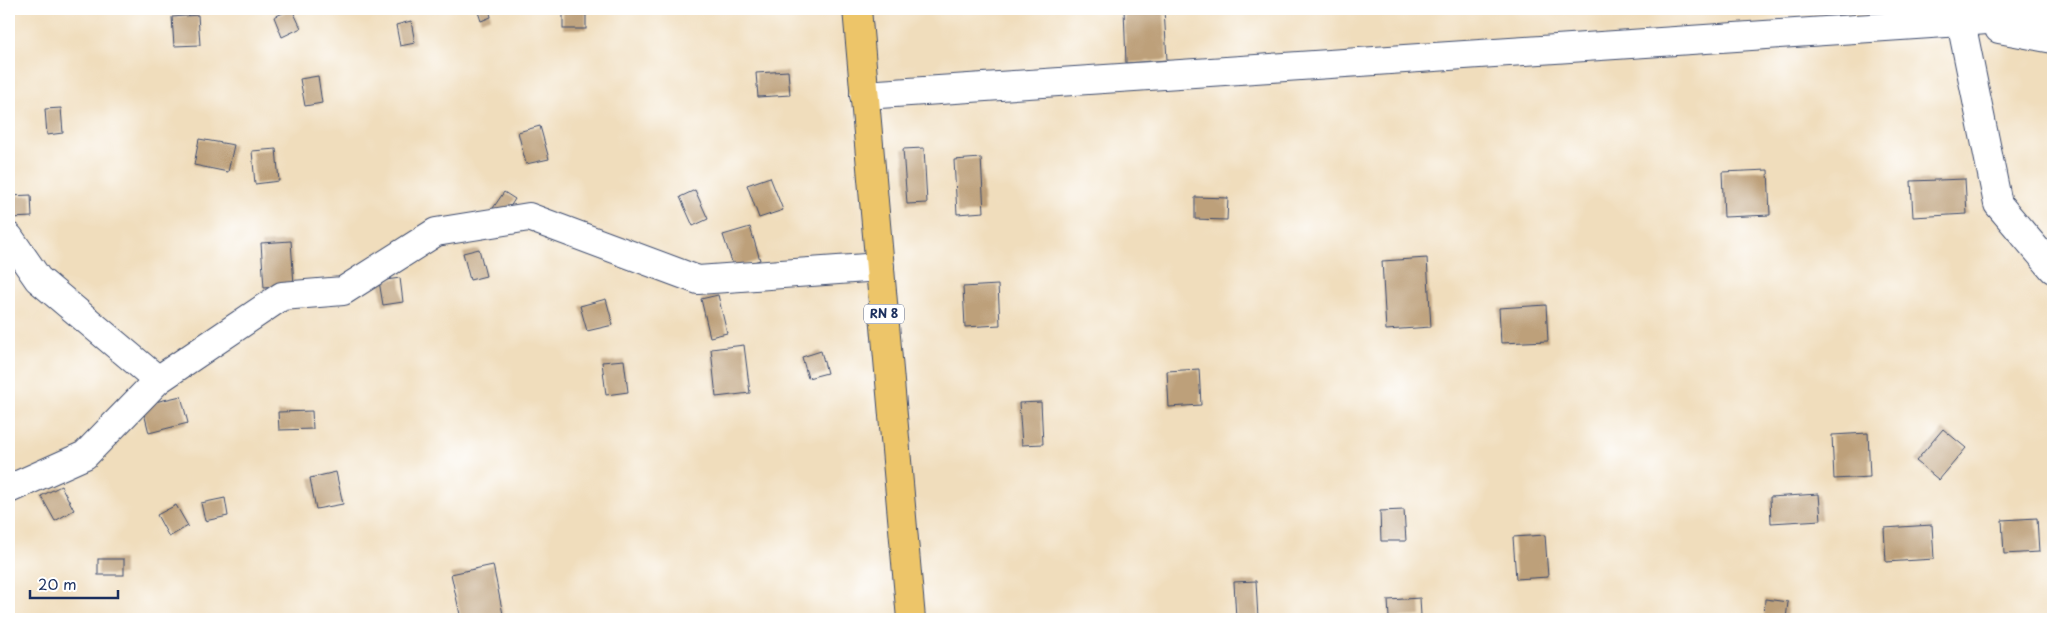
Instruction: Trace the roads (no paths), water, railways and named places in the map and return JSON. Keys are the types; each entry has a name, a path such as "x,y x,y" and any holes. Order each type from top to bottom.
{"main road":[{"name":"RN 8","path":"857,9 911,619"}],"street":[{"path":"864,95 1955,16 2053,15"},
{"path":"1955,16 2053,38"},
{"path":"1955,16 1998,204 2053,269"},
{"path":"9,489 85,455 158,380 282,296 343,291 436,232 529,218 698,280 880,267"},
{"path":"9,237 38,279 158,380"}]}
